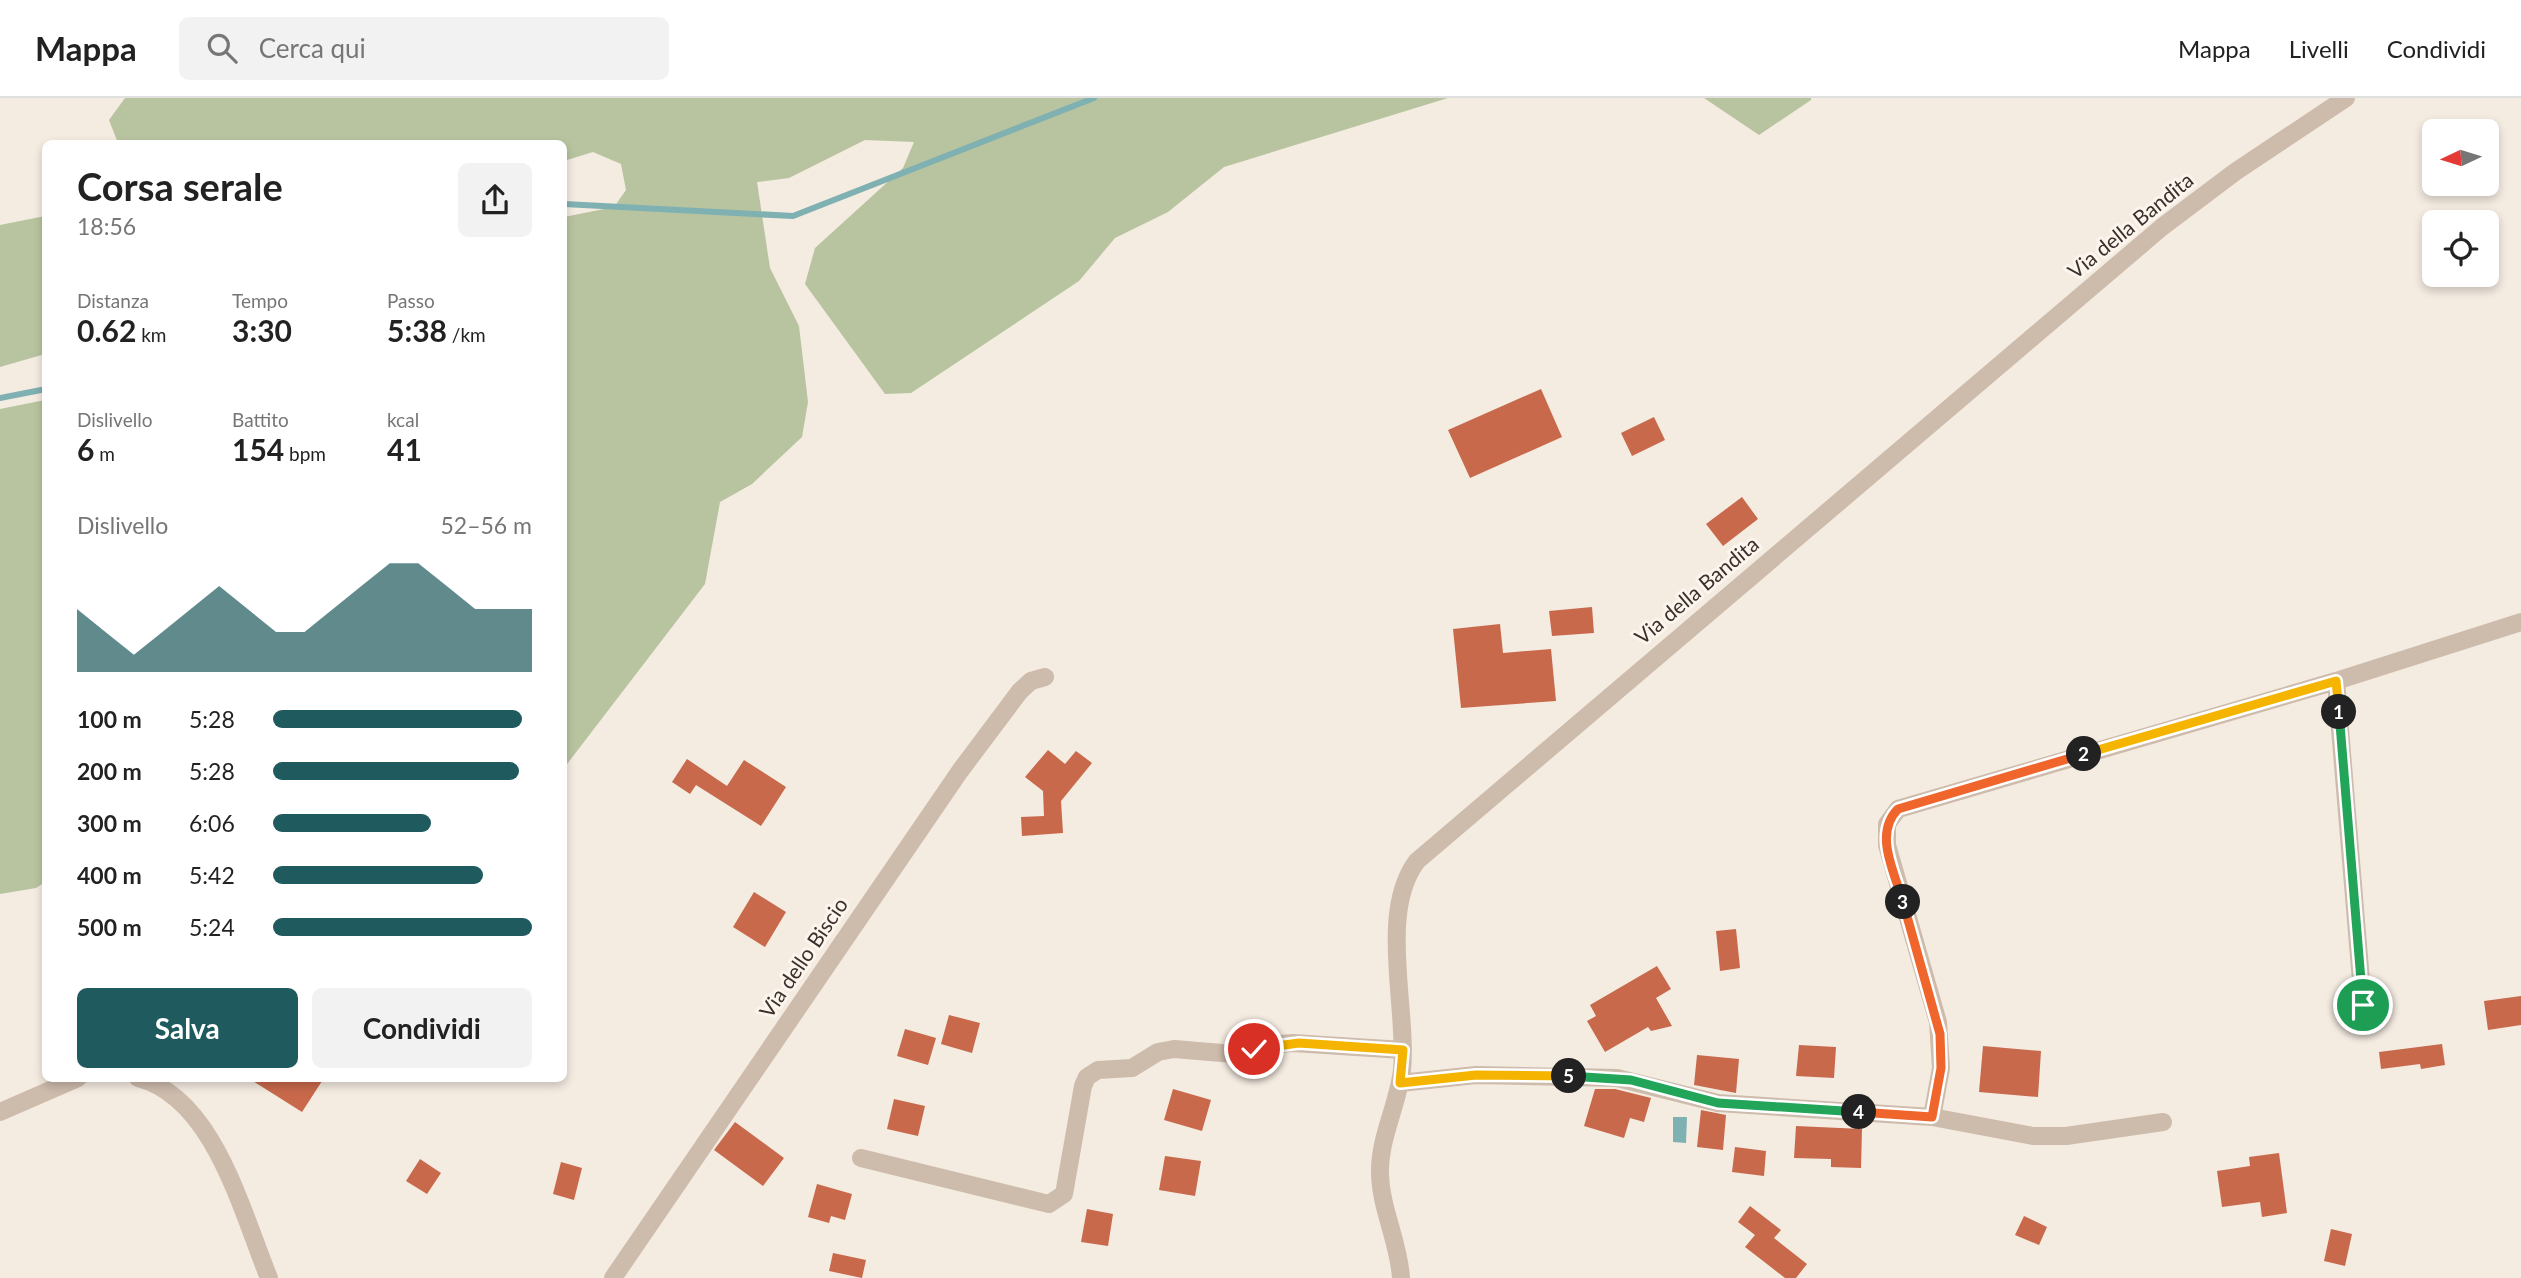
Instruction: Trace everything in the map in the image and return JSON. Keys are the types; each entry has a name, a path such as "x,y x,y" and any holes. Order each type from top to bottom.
{"street":[{"name":"Via della Bandita","path":"1401,1278 1380,1173 1381,1157 1400,1083 1403,1050 1399,912 1404,886 1422,855 2162,227 2235,172 2346,98"},
{"path":"1932,1117 1941,1068 1940,1034 1934,1005 1888,851 1886,829 1892,815 1902,807 2336,681 2521,622"},
{"name":"Via dello Biscio","path":"613,1278 954,778 1020,691 1031,681 1045,677"},
{"path":"2336,681 2363,1005"},
{"path":"860,1158 1049,1204 1064,1194 1083,1086 1087,1077 1098,1070 1132,1068 1158,1052 1183,1048 1234,1054 1266,1045 1299,1043 1403,1050"},
{"path":"1400,1083 1476,1075 1617,1078 1718,1103 1932,1117 2010,1133 2046,1136 2163,1122"},
{"path":"0,1112 69,1082"},
{"path":"147,1082 176,1095 194,1115 221,1162 269,1278"}],"green space":[{"path":"125,98 1448,98 1224,167 1168,212 1115,238 1079,281 911,393 885,394 805,284 815,248 903,168 914,142 865,140 789,178 757,182 770,268 799,326 808,402 802,437 752,484 720,502 705,584 567,764 567,216 614,207 626,190 621,164 593,152 567,160 567,140 117,140 109,120"},
{"path":"1704,98 1811,98 1811,100 1759,135"},
{"path":"42,217 42,355 0,367 0,225"},
{"path":"42,401 42,884 36,888 0,894 0,409"}],"water":[{"path":"1673,1117 1687,1117 1686,1143 1673,1142"}],"building":[{"path":"1541,389 1562,437 1470,478 1448,430"},
{"path":"1654,417 1665,440 1632,456 1621,433"},
{"path":"1742,497 1758,519 1723,546 1706,524"},
{"path":"1592,607 1594,633 1552,636 1549,611"},
{"path":"1500,624 1503,653 1551,649 1556,701 1461,708 1453,629"},
{"path":"1048,750 1065,764 1076,751 1092,763 1061,801 1063,833 1022,836 1021,817 1044,816 1043,791 1025,777"},
{"path":"687,759 727,786 744,760 786,787 761,826 696,785 690,794 672,782"},
{"path":"754,892 786,912 765,947 733,927"},
{"path":"1736,929 1740,968 1720,971 1716,931"},
{"path":"1657,966 1671,989 1656,998 1672,1026 1651,1031 1648,1027 1605,1052 1587,1021 1596,1016 1590,1005"},
{"path":"2521,996 2521,1025 2488,1030 2484,1001"},
{"path":"949,1015 980,1023 972,1053 941,1044"},
{"path":"905,1029 936,1038 928,1065 897,1056"},
{"path":"2442,1044 2445,1065 2421,1069 2420,1064 2381,1069 2379,1052"},
{"path":"1799,1045 1836,1047 1834,1078 1796,1076"},
{"path":"1983,1046 2041,1051 2038,1097 1979,1092"},
{"path":"1697,1055 1739,1059 1736,1093 1694,1085"},
{"path":"254,1082 321,1082 302,1112"},
{"path":"1173,1089 1211,1100 1202,1131 1164,1120"},
{"path":"1595,1089 1615,1089 1651,1098 1644,1122 1630,1118 1624,1138 1584,1126"},
{"path":"894,1099 925,1106 918,1136 887,1129"},
{"path":"1701,1110 1726,1115 1723,1150 1697,1147"},
{"path":"735,1122 784,1158 763,1186 714,1150"},
{"path":"1796,1126 1862,1129 1861,1168 1831,1167 1831,1159 1794,1158"},
{"path":"1735,1147 1766,1151 1764,1176 1732,1172"},
{"path":"2279,1153 2287,1213 2262,1217 2260,1202 2222,1207 2217,1171 2250,1166 2249,1157"},
{"path":"1165,1156 1201,1161 1195,1196 1159,1190"},
{"path":"420,1159 441,1173 427,1194 406,1181"},
{"path":"561,1162 582,1168 574,1200 553,1194"},
{"path":"817,1184 852,1194 845,1220 831,1216 829,1223 808,1217"},
{"path":"1750,1206 1781,1230 1774,1238 1807,1264 1796,1278 1785,1278 1745,1247 1755,1235 1738,1222"},
{"path":"1087,1209 1113,1214 1108,1246 1081,1242"},
{"path":"2024,1216 2047,1227 2039,1245 2015,1235"},
{"path":"2331,1229 2352,1234 2345,1266 2324,1261"},
{"path":"833,1253 866,1260 862,1278 829,1271"}],"waterway":[{"path":"567,204 793,216 1094,98"},
{"path":"0,398 42,390"}],"route":[{"path":"1254,1049 1273,1044 1299,1043 1403,1050 1400,1083 1476,1075 1617,1078 1718,1103 1932,1117 1941,1068 1940,1034 1936,1012 1888,851 1885,834 1892,815 1902,807 2336,681 2363,1005"}]}
